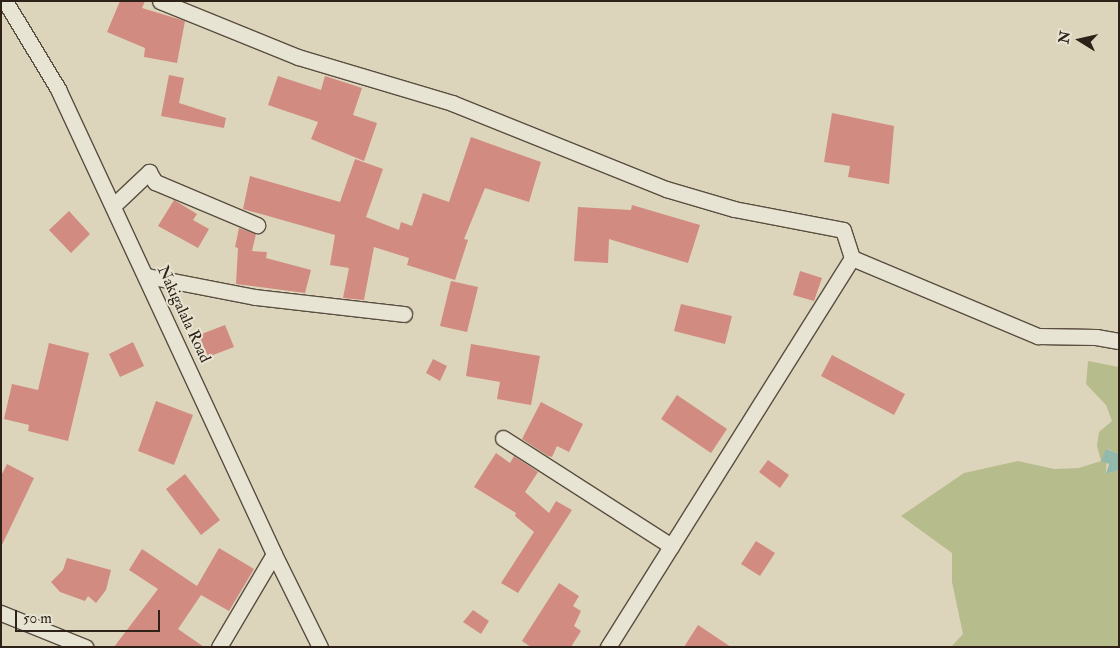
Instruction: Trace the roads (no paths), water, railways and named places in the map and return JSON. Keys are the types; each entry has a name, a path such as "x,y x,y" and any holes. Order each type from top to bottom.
{"street":[{"name":"Nakigalala Road","path":"5,1 58,89 147,276 274,554 320,647"},
{"path":"160,1 298,57 452,103 666,189 734,209 832,226 843,230 852,258 1038,336 1096,337 1119,341"},
{"path":"113,206 150,172 155,182 257,224"},
{"path":"608,647 852,258"},
{"path":"147,276 265,299 404,314"},
{"path":"502,438 672,546"},
{"path":"218,647 274,554"},
{"path":"3,619 85,647"}],"water":[{"path":"1106,449 1119,454 1119,470 1106,474 1109,464 1101,461"}]}
